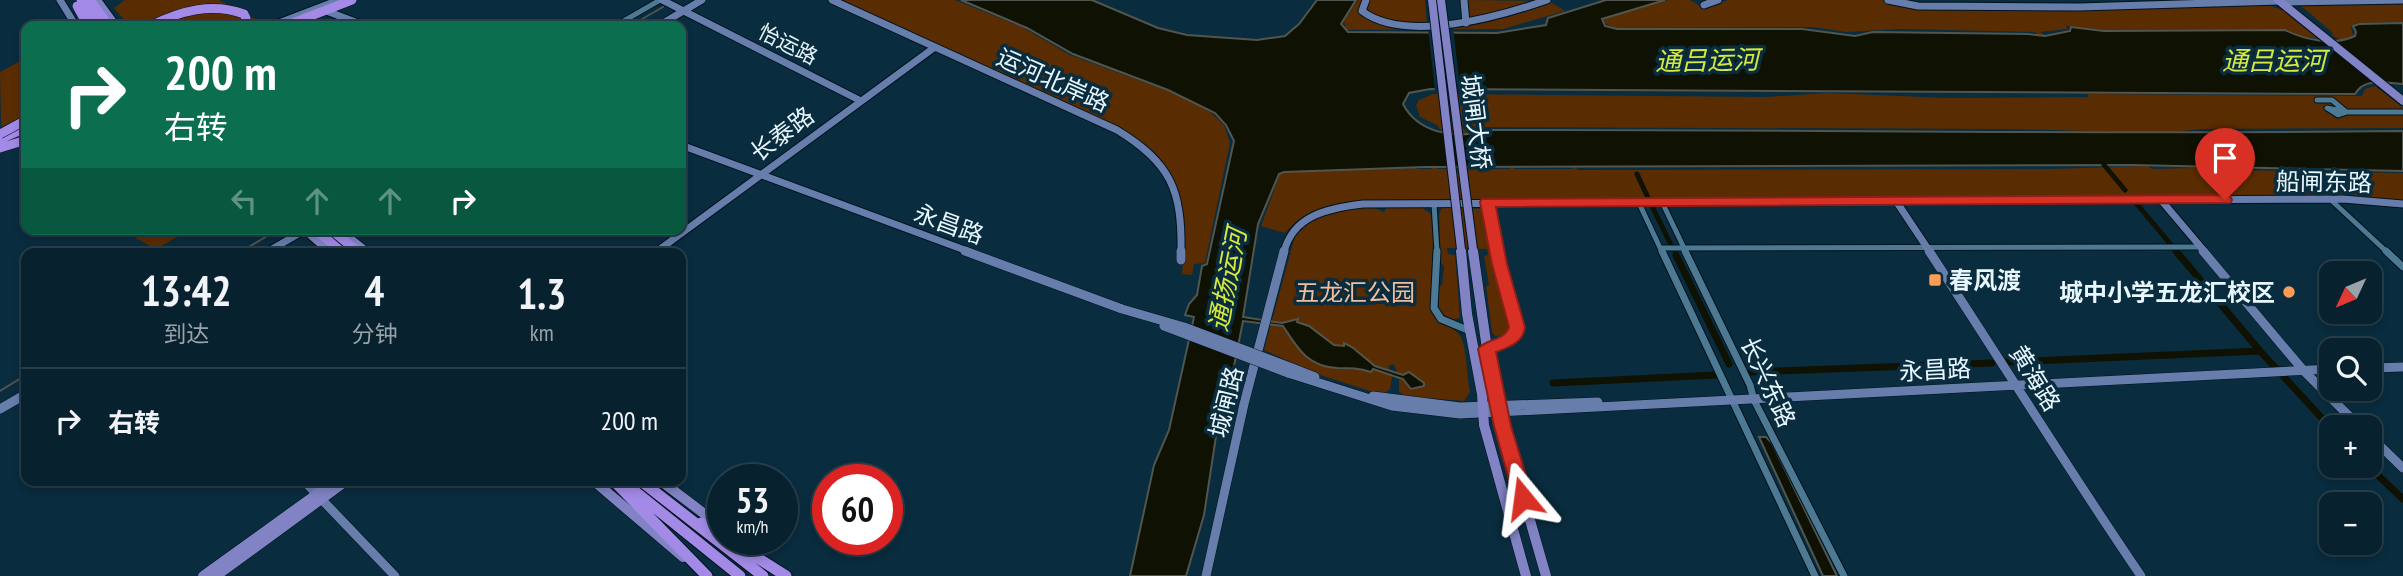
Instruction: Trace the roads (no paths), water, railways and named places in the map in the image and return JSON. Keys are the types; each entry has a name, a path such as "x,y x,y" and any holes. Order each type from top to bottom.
{"highway":[{"path":"74,0 87,21"},
{"path":"80,0 95,21"},
{"path":"90,0 105,21"},
{"path":"291,21 344,0"},
{"path":"298,21 352,0"},
{"path":"163,21 188,11 220,7 244,14 245,21"},
{"path":"0,140 21,132"},
{"path":"0,140 21,132"},
{"path":"315,235 335,248"},
{"path":"337,235 353,248"},
{"path":"619,486 706,576"},
{"path":"628,486 740,576"},
{"path":"647,486 763,576"},
{"path":"660,496 707,526"},
{"path":"753,555 786,576"}],"main road":[{"path":"97,0 112,21"},
{"name":"城闸大桥","path":"1432,0 1470,331 1483,410 1526,576"},
{"name":"城闸大桥","path":"1441,0 1487,349 1499,409 1546,576"},
{"path":"2282,1 2399,94 2403,101"},
{"path":"312,235 326,248"},
{"path":"345,235 362,248"},
{"path":"216,576 330,486"},
{"path":"203,576 338,486"},
{"path":"600,486 706,576"},
{"path":"668,486 707,516"},
{"path":"758,555 786,576"}],"street":[{"path":"60,0 73,21"},
{"path":"284,21 339,0"},
{"path":"305,21 358,0"},
{"path":"624,21 661,0"},
{"name":"怡运路","path":"661,0 861,100"},
{"path":"667,21 702,0"},
{"name":"运河北岸路","path":"832,0 1117,130 1149,150 1164,166 1174,186 1180,208 1181,260"},
{"path":"1366,0 1362,9 1364,13 1380,21 1466,23 1547,0"},
{"path":"1464,0 1466,23"},
{"path":"1704,5 1718,0"},
{"path":"1888,0 1918,6 2079,7 2403,0"},
{"path":"2072,0 2079,7"},
{"path":"329,12 352,21"},
{"path":"337,21 344,18"},
{"name":"长泰路","path":"686,231 935,47"},
{"path":"2317,100 2332,100 2347,112 2403,112"},
{"name":"永昌路","path":"686,147 1290,371 1369,396 1483,410 1754,400 2319,369"},
{"path":"2161,200 2303,370 2348,415"},
{"path":"2331,200 2403,267"},
{"name":"船闸东路","path":"1488,202 2331,200 2403,204"},
{"name":"黄海路","path":"1896,201 2141,576"},
{"path":"1487,349 1508,341 1516,333 1517,327 1500,264 1488,202"},
{"name":"城闸路","path":"1206,576 1244,404 1276,278 1291,233 1304,220 1333,208 1352,205 1488,202"},
{"name":"长兴东路","path":"1661,202 1750,385 1754,400 1844,576"},
{"name":"长兴东路","path":"1639,203 1815,576"},
{"path":"1434,204 1437,246 1434,308 1441,319 1470,331"},
{"path":"275,248 298,235"},
{"path":"282,248 300,235"},
{"name":"长泰路","path":"662,248 680,235"},
{"path":"1660,248 2200,247"},
{"path":"2382,368 2403,367"},
{"path":"0,412 21,399"},
{"path":"2382,448 2403,468"},
{"path":"308,486 395,576"}],"water":[{"path":"961,0 1092,0 1158,28 1187,35 1257,40 1285,36 1299,24 1317,0 1356,0 1341,24 1348,32 1497,33 1546,25 1548,18 1606,0 1665,0 1602,19 1605,26 1617,29 1802,29 1855,36 1873,32 2045,36 2070,31 2071,27 2104,31 2285,30 2310,39 2338,41 2355,36 2353,26 2359,24 2403,23 2403,84 2370,83 2355,94 1430,89 1409,93 1403,104 1418,122 1428,128 1450,134 1485,130 2403,131 2403,171 2132,165 1425,167 1284,172 1279,174 1258,224 1243,317 1282,323 1298,319 1297,322 1309,326 1334,345 1344,346 1344,343 1352,347 1375,366 1403,375 1409,372 1424,383 1424,386 1411,389 1403,379 1373,369 1371,372 1318,364 1304,354 1283,326 1243,321 1232,376 1223,390 1204,515 1186,576 1130,576 1154,465 1169,430 1194,317 1185,315 1189,304 1197,295 1202,266 1207,264 1234,141 1226,125 1215,113 1168,90 1073,54 1027,28"},
{"path":"1759,437 1766,437 1772,443 1837,576 1823,576"}],"waterway":[{"path":"639,21 663,7"},
{"path":"2104,165 2125,190"},
{"path":"1637,174 1649,200"},
{"path":"2136,203 2177,252"},
{"path":"1652,206 1673,249"},
{"path":"247,248 269,235"},
{"path":"2176,251 2260,351"},
{"path":"1676,255 1729,364"},
{"path":"2007,362 2260,351"},
{"path":"2260,351 2319,415"},
{"path":"1749,372 1992,363"},
{"path":"1553,383 1716,375"},
{"path":"0,391 21,378"},
{"path":"2381,478 2403,499"}],"place":[{"name":"春风渡","path":"1935,280"},
{"name":"城中小学五龙汇校区","path":"2289,292"}],"water label":[{"name":"通吕运河","path":"1707,60"},
{"name":"通吕运河","path":"2274,60"},
{"name":"通扬运河","path":"1227,280"}],"park label":[{"name":"五龙汇公园","path":"1355,292"}]}
